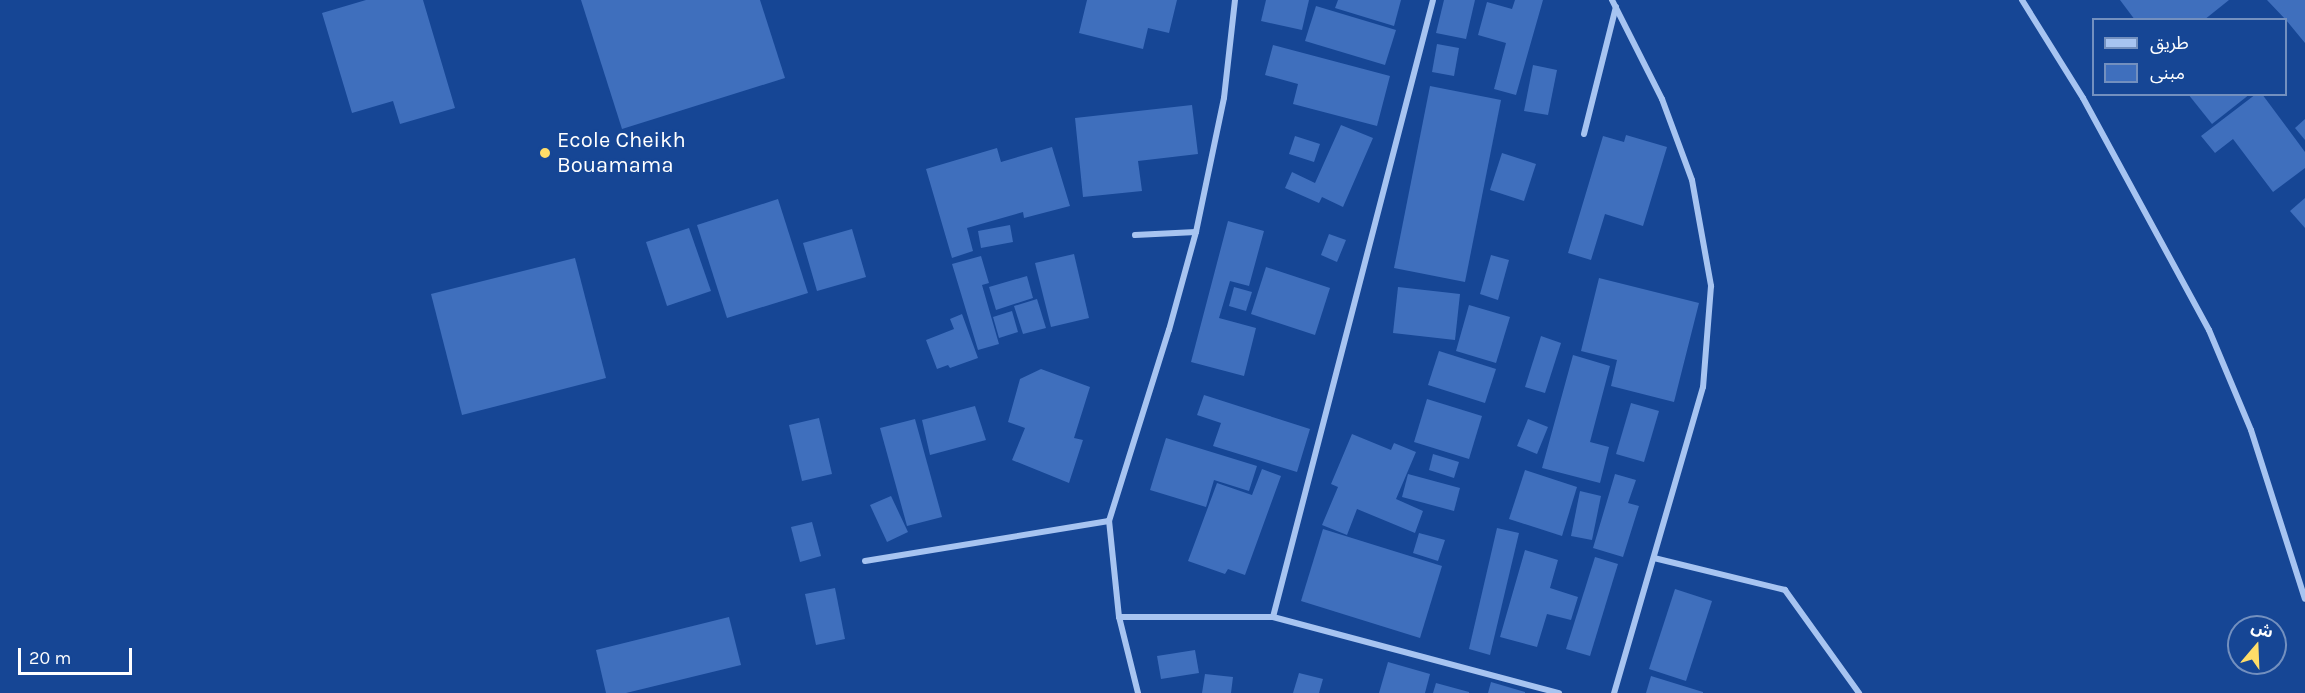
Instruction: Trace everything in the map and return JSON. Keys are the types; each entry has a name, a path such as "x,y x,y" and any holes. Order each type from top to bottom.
{"street":[{"path":"1138,693 1119,617 1109,521 1169,330 1196,232 1224,98 1235,0"},
{"path":"1273,617 1433,0"},
{"path":"2022,0 2083,98 2210,330 2251,430 2305,599"},
{"path":"1584,134 1614,3"},
{"path":"1614,3 1662,99 1692,180 1711,286 1703,387 1614,693"},
{"path":"1135,235 1196,232"},
{"path":"865,561 1109,521"},
{"path":"1654,558 1785,590 1858,693"},
{"path":"1119,617 1273,617 1559,693"}],"building":[{"path":"366,0 423,0 455,108 400,124 393,101 352,113 322,13"},
{"path":"581,0 760,0 785,78 622,129"},
{"path":"1087,0 1177,0 1169,33 1148,28 1143,49 1079,33"},
{"path":"1266,0 1309,0 1302,30 1261,21"},
{"path":"1338,0 1401,0 1394,26 1335,8"},
{"path":"1444,0 1475,0 1466,39 1436,33"},
{"path":"1515,0 1543,0 1516,95 1494,89 1506,43 1478,35 1487,2 1512,9"},
{"path":"2120,0 2229,0 2206,18 2134,18"},
{"path":"2267,0 2305,0 2305,43 2287,21 2287,18 2284,18"},
{"path":"1316,6 1396,30 1385,65 1305,41"},
{"path":"1437,44 1459,48 1454,76 1432,72"},
{"path":"1273,45 1390,76 1377,126 1293,104 1298,84 1265,75"},
{"path":"1533,65 1557,70 1548,115 1524,111"},
{"path":"1430,86 1501,100 1465,282 1394,268"},
{"path":"2190,96 2247,96 2212,124"},
{"path":"2253,96 2263,96 2305,152 2305,168 2273,192 2233,139 2215,153 2201,136"},
{"path":"1192,105 1198,154 1138,161 1142,191 1083,197 1075,118"},
{"path":"2305,119 2305,140 2295,128"},
{"path":"1341,125 1373,138 1343,207 1322,197 1319,203 1285,188 1292,172 1315,183"},
{"path":"1626,135 1667,147 1643,226 1605,214 1591,260 1568,253 1603,136 1624,142"},
{"path":"1295,136 1320,144 1314,162 1289,154"},
{"path":"1052,147 1070,206 1024,218 1023,212 967,228 973,251 952,258 926,169 997,148 1001,162"},
{"path":"1502,153 1536,164 1524,201 1490,190"},
{"path":"2305,198 2305,228 2290,211"},
{"path":"778,199 808,293 727,318 697,225"},
{"path":"1228,221 1264,231 1249,286 1230,281 1219,318 1256,328 1244,376 1191,362"},
{"path":"1010,225 1013,242 981,248 978,231"},
{"path":"689,228 711,291 667,306 646,242"},
{"path":"852,229 866,277 817,291 803,243"},
{"path":"1329,234 1346,240 1337,262 1321,255"},
{"path":"1074,254 1089,318 1051,327 1035,263"},
{"path":"1491,255 1509,260 1498,300 1480,294"},
{"path":"981,256 989,283 982,285 999,344 978,350 952,264"},
{"path":"575,258 606,378 462,415 431,294"},
{"path":"1266,267 1330,288 1315,335 1251,314"},
{"path":"1027,276 1033,298 996,310 989,287"},
{"path":"1599,278 1699,303 1674,402 1611,386 1617,360 1581,351"},
{"path":"1234,287 1252,292 1246,311 1229,306"},
{"path":"1398,287 1460,294 1455,340 1393,333"},
{"path":"1037,299 1046,328 1023,334 1014,306"},
{"path":"1469,305 1510,317 1496,363 1456,351"},
{"path":"1012,311 1018,332 999,338 993,317"},
{"path":"962,314 978,358 950,368 948,365 937,369 926,340 954,329 950,319"},
{"path":"1541,336 1561,343 1545,393 1525,387"},
{"path":"1439,351 1496,369 1485,403 1428,385"},
{"path":"1573,355 1610,366 1590,442 1609,447 1600,483 1542,468"},
{"path":"1041,369 1090,387 1074,438 1083,440 1069,483 1012,460 1025,428 1008,422 1020,379"},
{"path":"1204,395 1310,429 1297,472 1213,446 1221,423 1197,415"},
{"path":"1427,399 1482,416 1469,459 1414,442"},
{"path":"1631,403 1659,411 1644,462 1616,454"},
{"path":"975,406 986,440 930,455 922,420"},
{"path":"819,418 832,474 802,481 789,425"},
{"path":"915,419 942,517 907,526 880,428"},
{"path":"1528,419 1548,427 1537,454 1517,446"},
{"path":"1352,434 1391,450 1394,443 1416,452 1396,499 1423,511 1415,533 1357,509 1347,535 1322,525 1338,487 1331,484"},
{"path":"1166,438 1257,466 1249,491 1214,480 1206,507 1150,490"},
{"path":"1433,454 1459,462 1454,478 1429,470"},
{"path":"1262,469 1281,476 1245,575 1228,569 1225,574 1188,561 1217,483 1252,495"},
{"path":"1525,470 1577,487 1562,536 1509,519"},
{"path":"1408,474 1460,488 1454,511 1402,497"},
{"path":"1615,474 1636,480 1628,503 1639,506 1623,557 1593,548"},
{"path":"1580,491 1601,496 1592,540 1571,536"},
{"path":"891,496 908,532 887,542 870,505"},
{"path":"812,522 821,556 800,562 791,527"},
{"path":"1497,528 1519,533 1490,655 1469,649"},
{"path":"1323,529 1442,566 1420,638 1301,601"},
{"path":"1419,533 1445,540 1438,561 1413,553"},
{"path":"1525,550 1558,560 1550,588 1578,597 1571,620 1547,614 1537,647 1500,637"},
{"path":"1595,557 1618,564 1590,656 1566,649"},
{"path":"835,588 845,639 816,645 805,594"},
{"path":"1675,589 1712,601 1686,681 1649,669"},
{"path":"729,617 741,665 626,693 606,693 596,650"},
{"path":"1195,650 1199,673 1161,679 1157,656"},
{"path":"1388,662 1430,674 1425,693 1379,693"},
{"path":"1299,673 1323,679 1319,693 1293,693"},
{"path":"1205,674 1233,677 1231,693 1202,693"},
{"path":"1651,676 1703,692 1703,693 1646,693"},
{"path":"1491,682 1525,692 1525,693 1488,693"},
{"path":"1436,683 1469,692 1469,693 1433,693"}],"place":[{"name":"Ecole Cheikh Bouamama","path":"545,153"}]}
